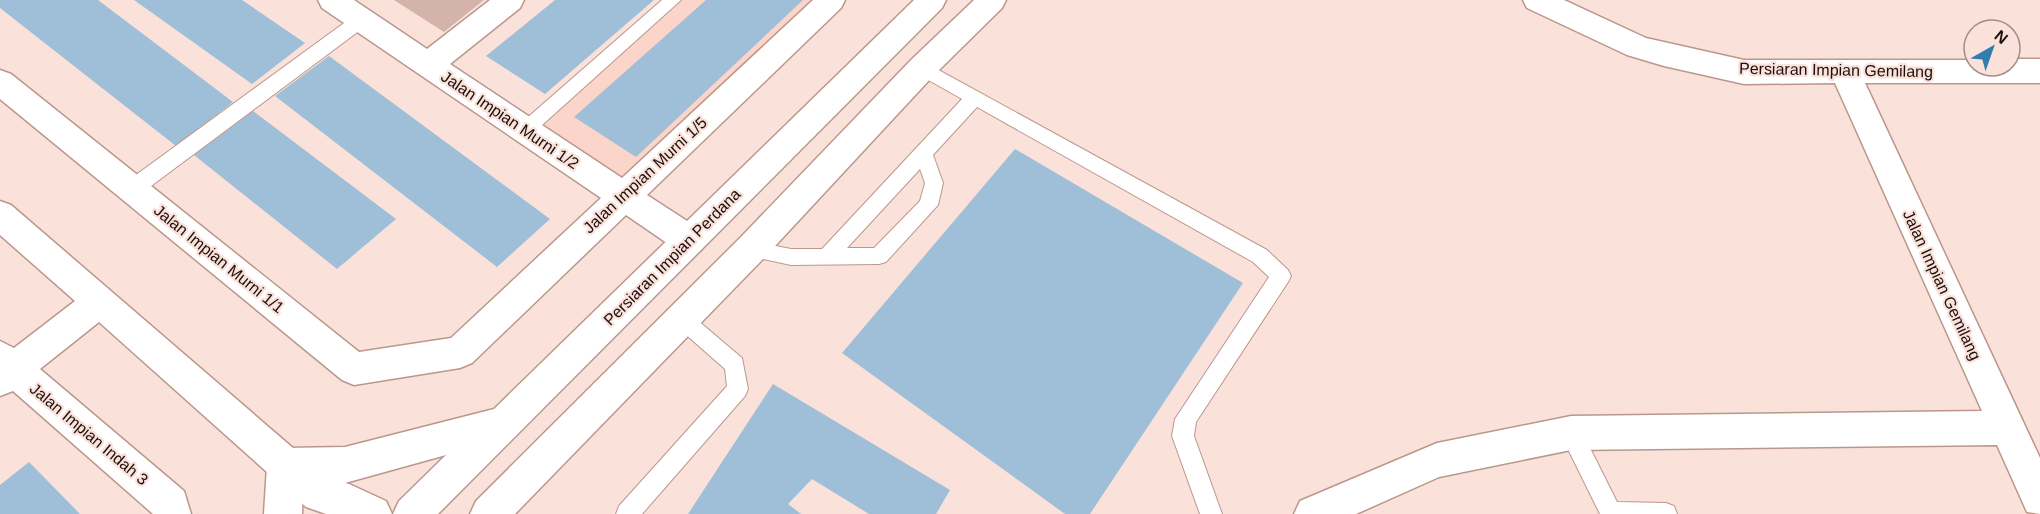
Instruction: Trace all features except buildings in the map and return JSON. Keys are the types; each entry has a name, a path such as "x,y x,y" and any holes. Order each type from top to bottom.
{"street":[{"name":"Jalan Impian Murni 1/2","path":"332,0 689,240"},
{"path":"428,65 510,0"},
{"name":"Jalan Impian Murni 1/5","path":"460,351 831,0"},
{"name":"Persiaran Impian Perdana","path":"412,514 932,0"},
{"path":"489,514 751,249 922,68 992,0"},
{"name":"Persiaran Impian Gemilang","path":"1537,0 1637,47 1664,56 1744,72 2040,72"},
{"name":"Jalan Impian Gemilang","path":"1844,71 2040,499"},
{"name":"Jalan Impian Murni 1/1","path":"0,82 354,369 460,351"},
{"path":"0,215 285,466 323,504 349,502 373,514"},
{"path":"4,369 99,302"},
{"name":"Jalan Impian Indah 3","path":"4,369 171,504 172,514"},
{"path":"285,466 345,465 504,423"},
{"path":"1314,514 1437,460 1571,434 2008,428"},
{"path":"521,514 540,462"},
{"path":"283,514 285,466"}],"lane":[{"path":"525,130 673,0"},
{"path":"132,189 361,20"},
{"path":"922,68 1260,256 1281,276 1186,419 1183,436 1211,514"},
{"path":"827,257 975,97"},
{"path":"751,249 790,257 879,256 930,205 934,183 923,152"},
{"path":"627,514 738,389 735,365 682,319"},
{"path":"1571,434 1611,513 1666,514"}],"shaded area":[{"path":"394,0 484,0 444,32"},
{"path":"683,0 819,0 626,181 541,124"}]}
